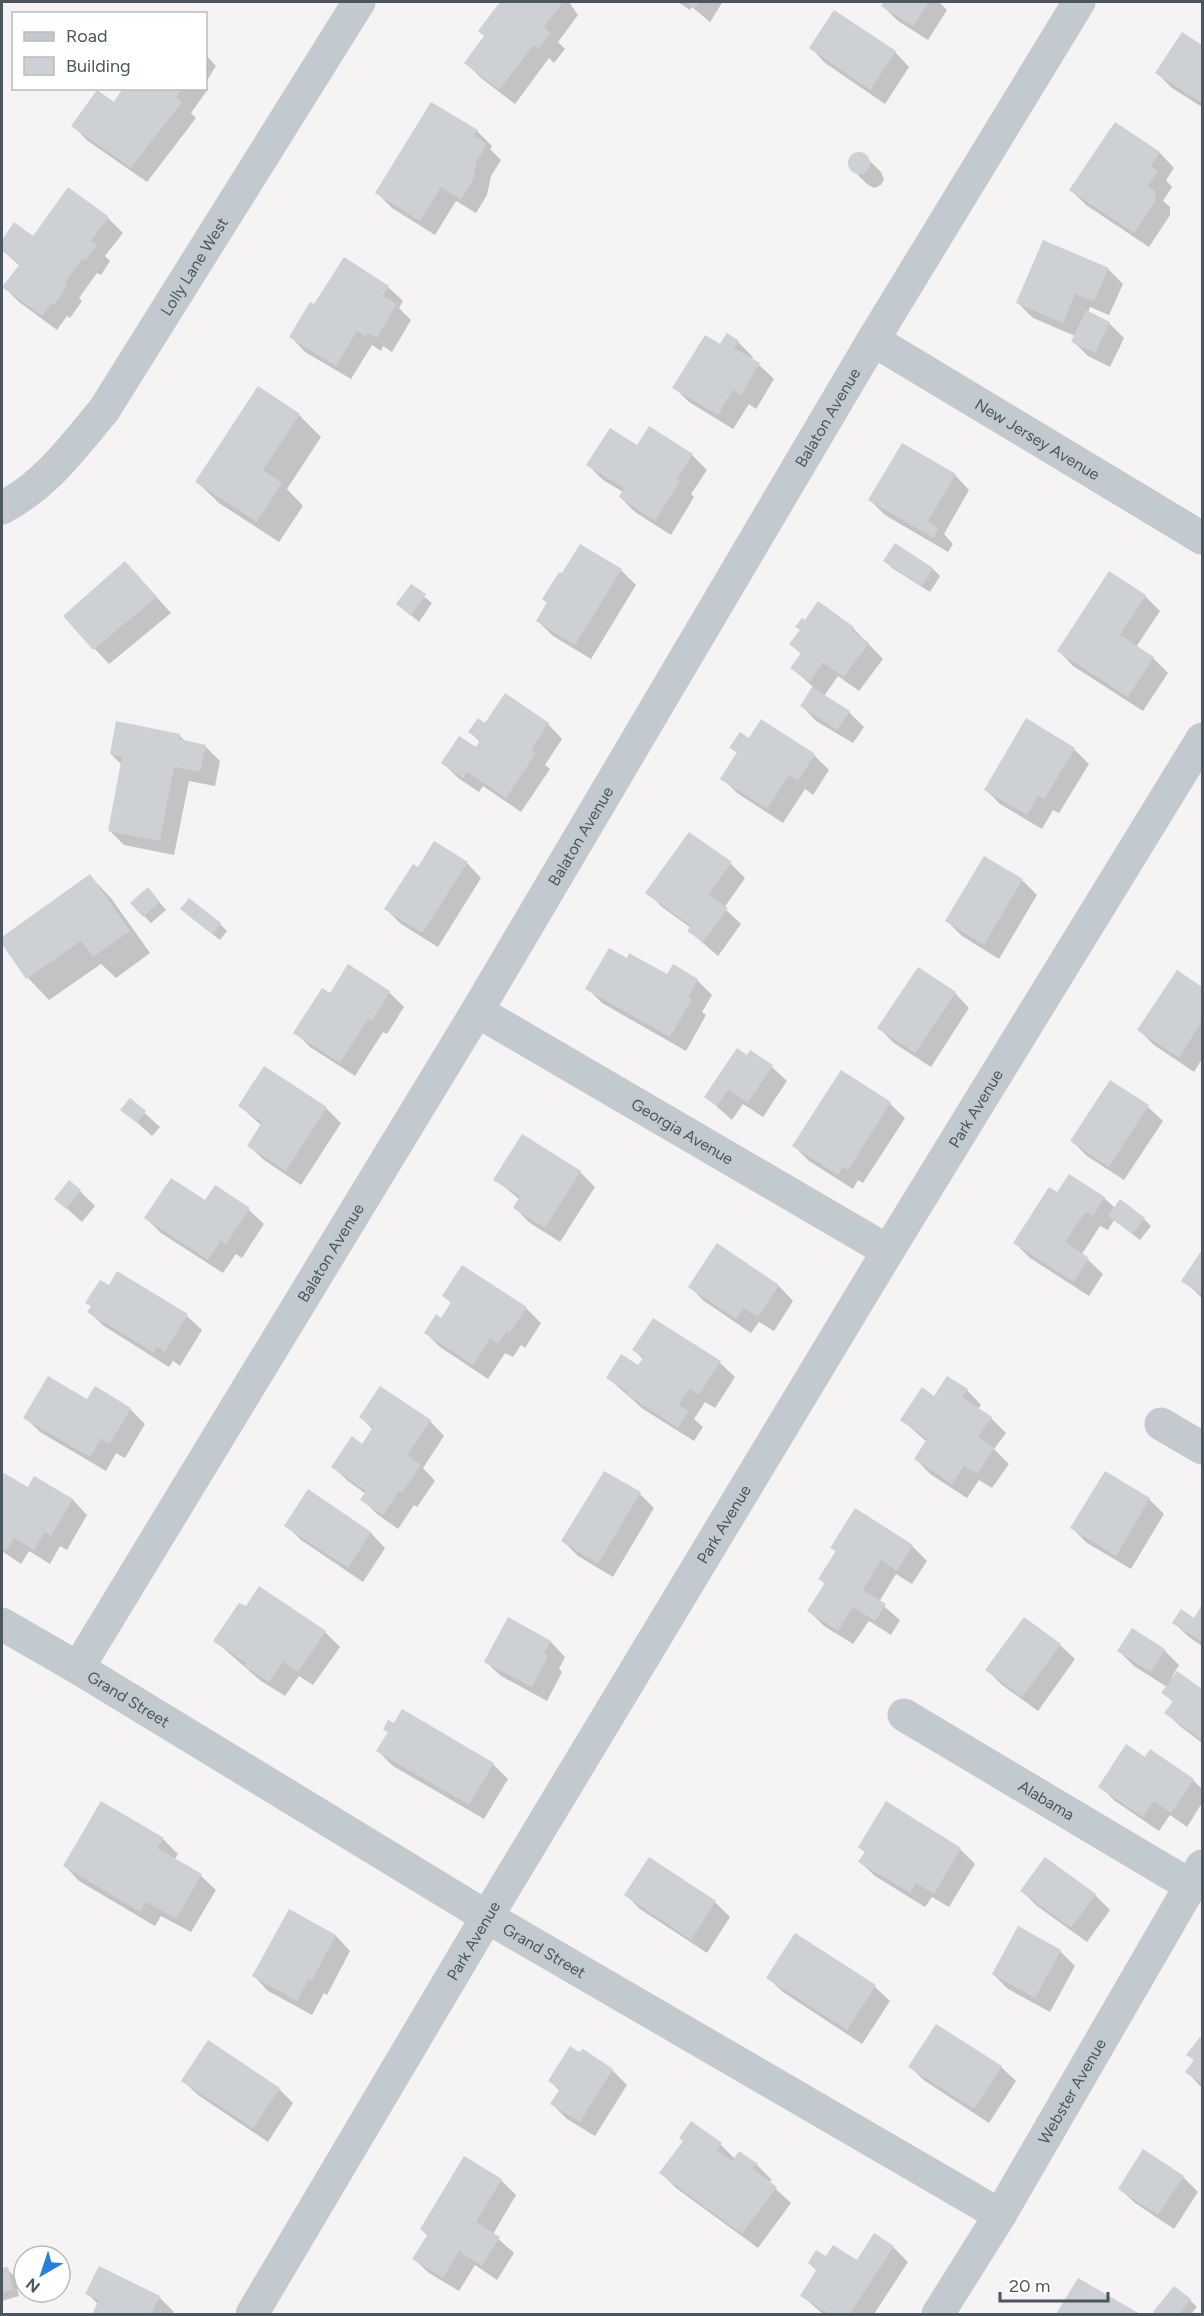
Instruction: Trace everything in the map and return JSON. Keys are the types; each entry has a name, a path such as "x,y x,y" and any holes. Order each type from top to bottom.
{"street":[{"name":"Lolly Lane West","path":"2,508 24,496 58,467 104,410 359,2"},
{"name":"Balaton Avenue","path":"78,1668 477,1011 873,340 1079,2"},
{"name":"New Jersey Avenue","path":"873,340 1203,538"},
{"name":"Park Avenue","path":"252,2314 487,1917 888,1251 1203,739"},
{"name":"Georgia Avenue","path":"477,1011 888,1251"},
{"path":"1161,1424 1203,1448"},
{"name":"Grand Street","path":"2,1624 487,1917 1000,2214"},
{"name":"Alabama","path":"904,1715 1197,1876"},
{"name":"Webster Avenue","path":"938,2314 1000,2214 1197,1876"}],"building":[{"path":"500,2 563,2 544,27 551,33 539,49 534,45 499,90 464,63 484,36 478,31"},
{"path":"685,2 699,2 695,8"},
{"path":"884,2 929,2 913,26 881,6"},
{"path":"834,10 896,51 870,90 809,48"},
{"path":"1182,32 1202,45 1202,103 1155,73"},
{"path":"97,90 114,102 122,90 182,90 176,98 182,102 131,168 71,126"},
{"path":"431,102 478,130 474,136 487,144 477,161 473,180 461,200 441,187 420,221 375,193"},
{"path":"1115,122 1160,152 1151,166 1158,171 1148,186 1155,191 1156,200 1134,233 1069,190"},
{"path":"859,152 867,155 870,163 867,171 859,174 851,171 848,163 851,155"},
{"path":"68,187 109,217 91,241 97,245 85,261 82,259 65,283 68,285 54,305 52,303 42,316 2,287 20,264 2,251 2,240 14,222 33,236"},
{"path":"1043,240 1109,268 1094,301 1075,294 1063,323 1016,303"},
{"path":"344,257 389,286 383,296 397,304 377,338 368,333 366,337 357,331 336,366 289,337 310,302 314,304"},
{"path":"1086,310 1110,322 1095,353 1071,342"},
{"path":"727,333 739,341 734,348 760,363 741,395 733,390 718,415 672,388 705,335 720,344"},
{"path":"258,386 300,414 263,470 282,483 257,522 195,482"},
{"path":"649,426 693,454 677,479 680,481 655,521 619,497 624,488 586,465 610,428 637,445"},
{"path":"902,443 956,474 928,521 939,528 933,538 868,500"},
{"path":"895,543 933,568 922,586 883,561"},
{"path":"580,544 622,569 575,645 536,621 547,602 542,599"},
{"path":"125,561 157,597 93,650 63,616"},
{"path":"1109,571 1146,595 1120,635 1154,657 1128,697 1057,651"},
{"path":"411,584 426,594 411,616 396,604"},
{"path":"818,601 854,627 852,631 869,643 844,677 823,663 809,682 790,668 801,653 789,644 800,630 795,627 802,618 805,620"},
{"path":"812,687 850,711 837,730 800,706"},
{"path":"505,693 549,723 531,750 536,753 506,798 467,772 463,778 441,763 459,736 476,747 480,740 468,732 478,718 485,723"},
{"path":"1026,718 1075,748 1044,800 1038,796 1027,815 984,790"},
{"path":"761,719 815,754 798,781 789,775 767,809 720,779 737,752 729,748 740,732 749,738"},
{"path":"116,721 180,734 179,739 206,745 200,772 174,767 160,841 108,831 122,757 110,754"},
{"path":"689,832 732,862 708,895 728,908 703,942 687,931 691,926 645,893"},
{"path":"434,841 468,862 422,933 384,909 413,864 418,867"},
{"path":"984,856 1023,879 984,945 945,921"},
{"path":"90,874 130,931 93,957 81,941 26,979 2,944 2,937"},
{"path":"148,887 160,902 143,917 130,903"},
{"path":"189,898 221,923 213,934 180,909"},
{"path":"609,948 627,958 629,953 667,974 673,964 698,979 688,998 692,999 670,1037 585,989"},
{"path":"348,964 390,991 372,1021 368,1019 340,1063 293,1033 322,988 330,993"},
{"path":"918,967 956,992 915,1053 877,1028"},
{"path":"1177,970 1202,987 1202,1021 1179,1058 1137,1030"},
{"path":"737,1048 747,1055 750,1050 773,1065 748,1103 728,1090 717,1106 704,1097"},
{"path":"264,1066 327,1107 286,1171 247,1146 262,1122 238,1106"},
{"path":"841,1070 891,1102 848,1170 843,1167 838,1175 792,1146"},
{"path":"1110,1080 1149,1105 1109,1167 1070,1141"},
{"path":"130,1098 146,1111 137,1123 120,1110"},
{"path":"522,1134 581,1171 545,1228 513,1208 520,1196 493,1180"},
{"path":"1069,1174 1105,1197 1093,1216 1085,1212 1065,1242 1089,1258 1074,1282 1013,1243 1049,1187 1057,1192"},
{"path":"171,1178 205,1200 215,1185 250,1208 226,1244 221,1240 208,1260 144,1218"},
{"path":"69,1180 81,1190 66,1209 54,1199"},
{"path":"1120,1199 1145,1218 1132,1234 1108,1216"},
{"path":"717,1243 779,1285 758,1317 744,1308 736,1319 688,1287"},
{"path":"1202,1250 1202,1295 1181,1281"},
{"path":"462,1265 527,1307 509,1334 506,1332 498,1344 490,1339 473,1365 424,1333 436,1314 441,1318 451,1302 442,1296"},
{"path":"117,1271 188,1314 165,1352 157,1347 154,1353 87,1312 91,1306 85,1303 100,1280 109,1285"},
{"path":"653,1318 721,1361 699,1395 690,1388 679,1405 689,1411 678,1428 606,1378 621,1354 638,1365 644,1357 632,1350"},
{"path":"48,1376 87,1399 95,1386 131,1408 110,1444 101,1439 90,1457 23,1418"},
{"path":"947,1376 968,1389 962,1397 992,1417 978,1437 995,1448 977,1474 964,1466 952,1484 914,1459 927,1439 900,1420 922,1387 934,1396"},
{"path":"380,1386 431,1420 407,1455 421,1465 402,1493 399,1491 383,1515 360,1500 366,1491 331,1467 352,1436 362,1444 373,1427 359,1417"},
{"path":"604,1471 641,1492 598,1564 561,1541"},
{"path":"1105,1471 1150,1498 1116,1556 1070,1528"},
{"path":"2,1472 28,1487 34,1476 73,1499 51,1536 45,1532 34,1550 14,1538 6,1551 2,1548"},
{"path":"308,1489 371,1532 348,1568 284,1526"},
{"path":"855,1508 913,1545 897,1571 881,1560 863,1590 886,1604 875,1621 853,1607 838,1631 807,1611 825,1583 818,1579 836,1551 830,1548"},
{"path":"259,1586 326,1631 298,1672 283,1662 269,1682 244,1666 246,1663 213,1641 239,1603 246,1606"},
{"path":"1202,1605 1202,1642 1172,1623 1181,1609 1194,1618"},
{"path":"508,1617 551,1641 544,1654 548,1656 532,1687 484,1662"},
{"path":"1024,1617 1061,1644 1022,1697 985,1670"},
{"path":"1132,1628 1165,1649 1151,1672 1117,1651"},
{"path":"1177,1671 1202,1689 1202,1735 1200,1739 1164,1713 1173,1701 1161,1693"},
{"path":"402,1709 494,1763 469,1805 376,1751 388,1732 383,1730 388,1720 394,1723"},
{"path":"1126,1744 1145,1757 1150,1749 1194,1779 1171,1813 1154,1801 1143,1817 1098,1787"},
{"path":"101,1801 164,1838 157,1848 202,1874 176,1919 146,1902 140,1912 63,1866"},
{"path":"886,1801 961,1848 934,1894 916,1883 910,1893 858,1862 865,1852 858,1847"},
{"path":"649,1857 716,1901 691,1940 624,1895"},
{"path":"1045,1857 1096,1894 1071,1928 1020,1891"},
{"path":"289,1909 336,1935 311,1982 309,1979 297,2001 252,1976"},
{"path":"1018,1926 1061,1950 1035,1998 992,1974"},
{"path":"795,1933 876,1985 847,2030 766,1978"},
{"path":"936,2024 1002,2066 974,2109 908,2067"},
{"path":"1200,2037 1202,2039 1202,2084 1185,2072 1194,2060 1186,2055"},
{"path":"208,2040 280,2088 253,2128 181,2081"},
{"path":"570,2046 579,2052 583,2049 613,2069 580,2122 550,2104 560,2089 548,2081"},
{"path":"691,2121 722,2143 717,2150 732,2161 739,2151 758,2164 752,2168 777,2187 742,2234 659,2173 683,2141 679,2138"},
{"path":"1143,2149 1184,2176 1158,2215 1118,2189"},
{"path":"464,2156 502,2179 476,2222 500,2237 482,2266 459,2251 443,2278 412,2259 428,2234 420,2229"},
{"path":"874,2233 894,2246 850,2314 829,2314 800,2296 817,2269 808,2263 816,2250 826,2256 833,2245 857,2260"},
{"path":"99,2266 160,2296 151,2314 92,2314 99,2300 85,2294"},
{"path":"8,2267 12,2290 2,2292 2,2268"},
{"path":"1078,2278 1140,2314 1056,2314"},
{"path":"1174,2286 1191,2299 1179,2314 1153,2312"}]}
